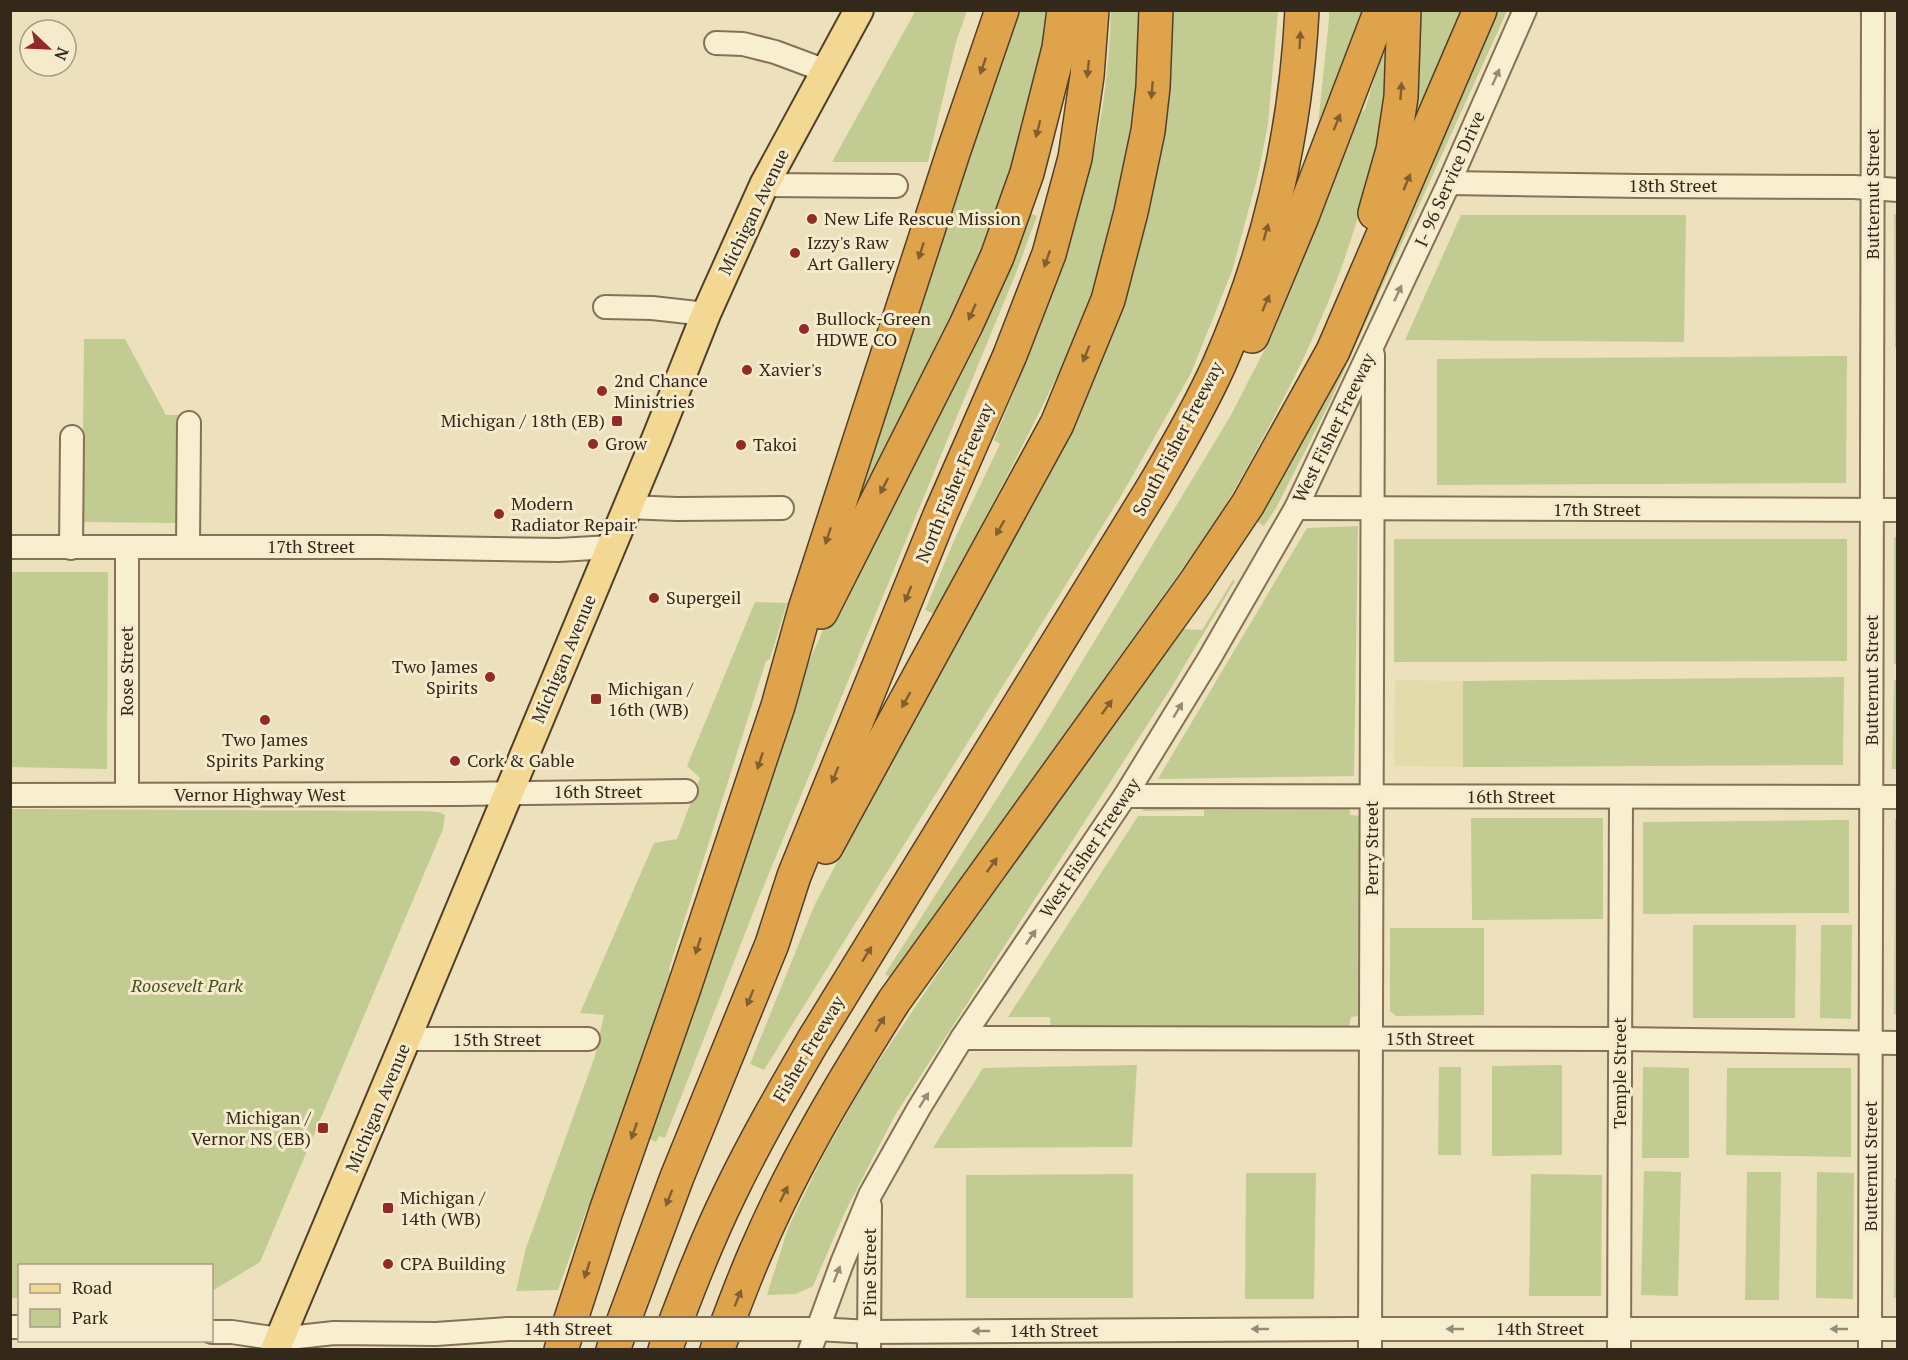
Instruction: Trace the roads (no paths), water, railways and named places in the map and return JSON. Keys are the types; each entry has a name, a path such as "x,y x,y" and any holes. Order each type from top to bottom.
{"highway":[{"path":"560,1349 778,706 815,575 1002,10"},
{"path":"778,706 840,572 966,325 997,257 1027,173 1059,48 1064,10"},
{"name":"North Fisher Freeway","path":"772,944 794,876 940,515 1010,355 1049,254 1075,158 1087,76 1092,10"},
{"path":"612,1350 677,1177 772,944 809,883 834,831 1057,424 1080,369 1108,300 1131,212 1148,131 1153,87 1156,10"},
{"name":"South Fisher Freeway","path":"985,764 1191,423 1219,365 1256,265 1285,158 1300,53 1302,10"},
{"path":"985,764 1049,682 1188,458 1212,415 1270,296 1381,10"},
{"path":"717,1350 758,1246 804,1154 861,1053 894,1001 1195,583 1248,504 1333,351 1480,10"},
{"path":"1303,406 1351,283 1373,220 1390,160 1401,97 1404,22"},
{"name":"Fisher Freeway","path":"665,1350 729,1195 770,1114 985,764"}],"main road":[{"name":"Michigan Avenue","path":"280,1346 706,314 764,185 859,10"}],"street":[{"name":"I- 96 Service Drive","path":"1373,346 1449,183 1525,10"},
{"name":"Butternut Street","path":"1870,1339 1874,10"},
{"path":"716,44 743,44 775,52 826,72"},
{"name":"18th Street","path":"1449,183 1898,190"},
{"path":"764,185 896,186"},
{"path":"605,307 652,308 706,314"},
{"name":"West Fisher Freeway","path":"813,1339 870,1195 919,1108 962,1038 1125,796 1209,659 1296,508 1373,346"},
{"name":"Perry Street","path":"1370,1339 1373,346"},
{"path":"188,547 189,423"},
{"path":"71,548 72,437"},
{"path":"627,507 782,508"},
{"name":"17th Street","path":"1296,508 1898,510"},
{"name":"17th Street","path":"10,547 381,547 559,550 611,547"},
{"name":"Rose Street","path":"127,548 127,794"},
{"name":"16th Street","path":"509,792 686,791"},
{"name":"Vernor Highway West","path":"10,795 509,792"},
{"name":"16th Street","path":"1125,796 1898,797"},
{"name":"Temple Street","path":"1619,1339 1621,797"},
{"name":"15th Street","path":"962,1038 1620,1039 1898,1044"},
{"name":"15th Street","path":"406,1039 588,1039"},
{"name":"Pine Street","path":"869,1341 870,1195"},
{"name":"14th Street","path":"213,1332 232,1332 280,1346 334,1333 428,1342 508,1329 765,1329 813,1339 869,1341 1870,1339 1898,1329"}],"place":[{"name":"New Life Rescue Mission","path":"812,219"},
{"name":"Izzy's Raw Art Gallery","path":"795,253"},
{"name":"Bullock-Green HDWE CO","path":"804,329"},
{"name":"Xavier's","path":"747,370"},
{"name":"2nd Chance Ministries","path":"602,391"},
{"name":"Michigan / 18th (EB)","path":"617,421"},
{"name":"Grow","path":"593,444"},
{"name":"Takoi","path":"741,445"},
{"name":"Modern Radiator Repair","path":"499,514"},
{"name":"Supergeil","path":"654,598"},
{"name":"Two James Spirits","path":"490,677"},
{"name":"Michigan / 16th (WB)","path":"596,699"},
{"name":"Two James Spirits Parking","path":"265,720"},
{"name":"Cork & Gable","path":"455,761"},
{"name":"Michigan / Vernor NS (EB)","path":"323,1128"},
{"name":"Michigan / 14th (WB)","path":"388,1208"},
{"name":"CPA Building","path":"388,1264"}],"park label":[{"name":"Roosevelt Park","path":"187,986"}]}
